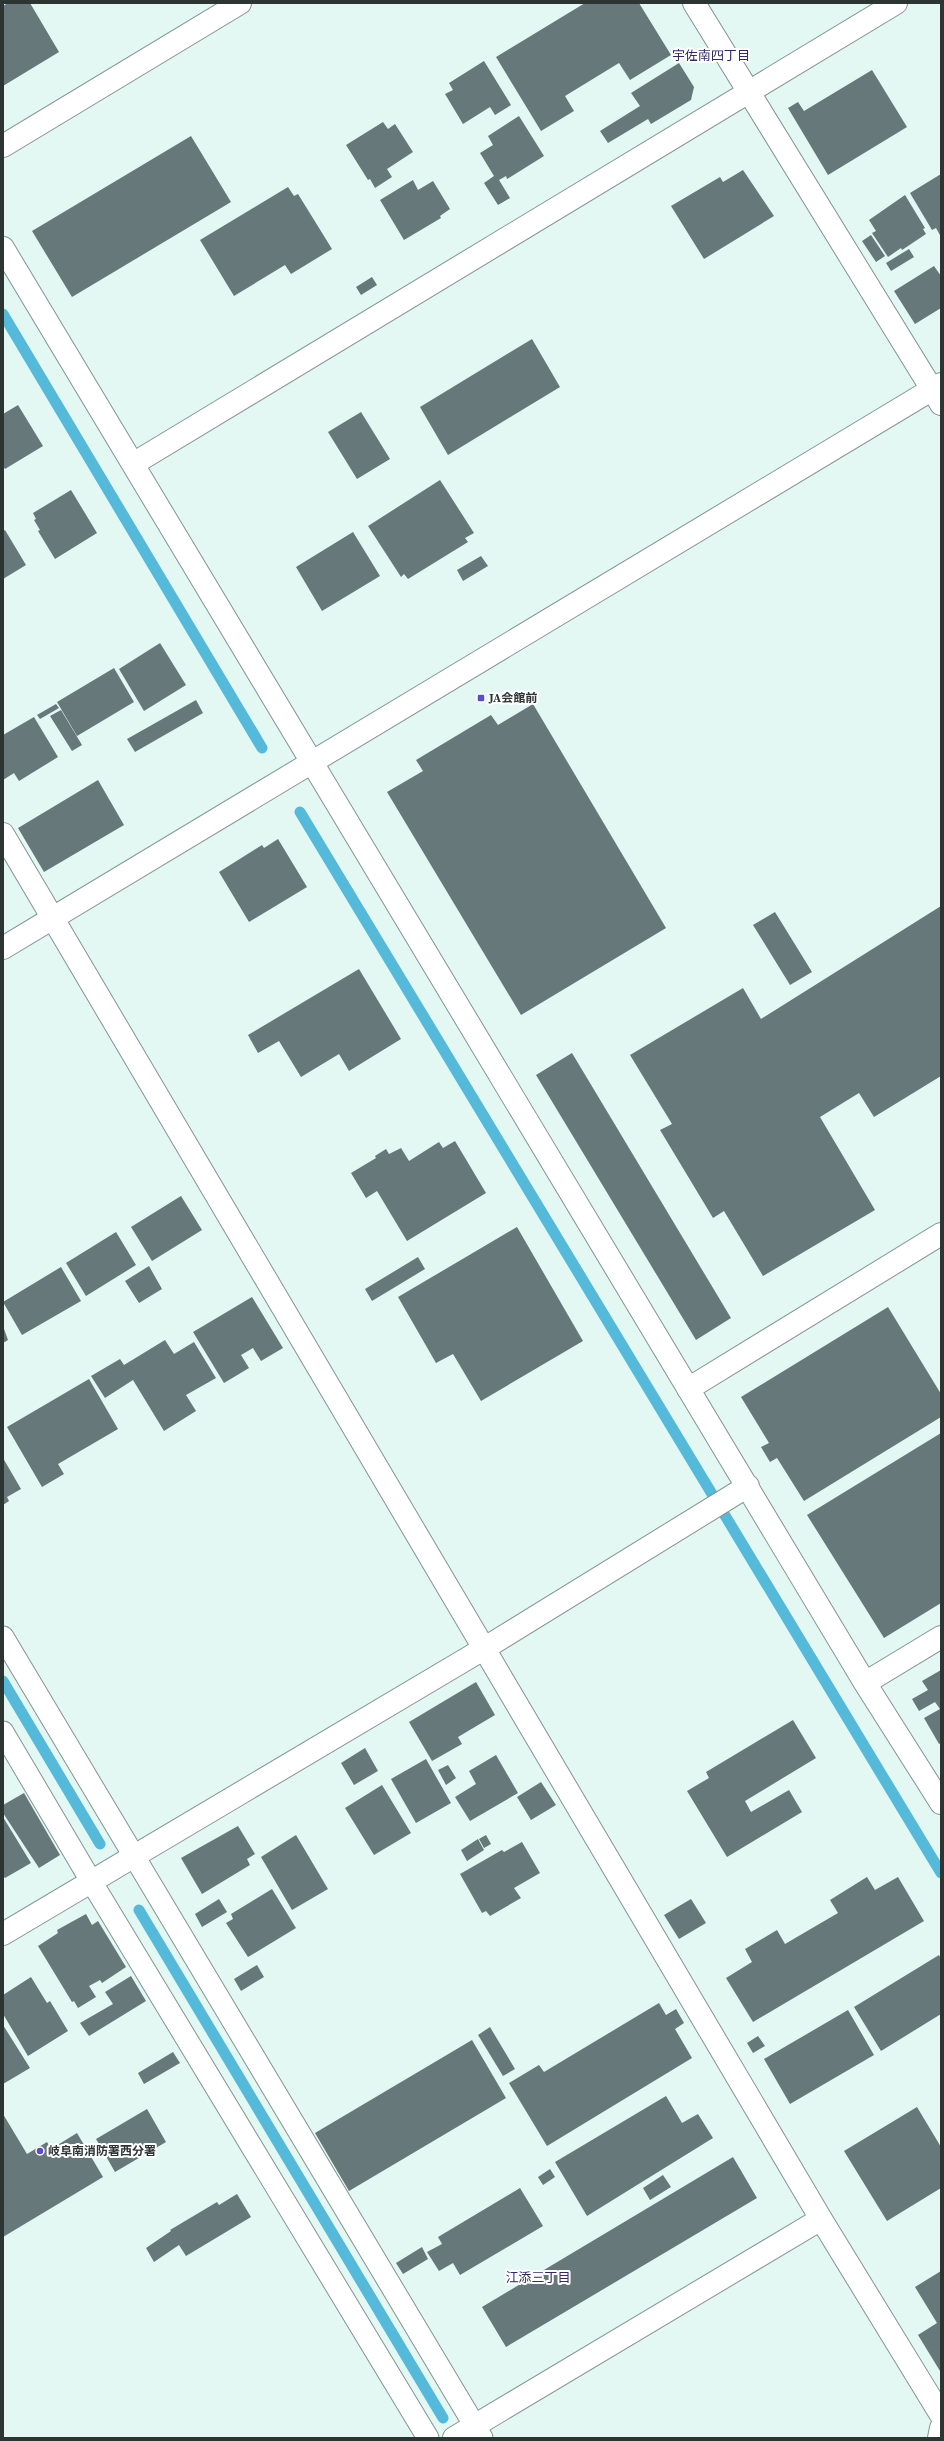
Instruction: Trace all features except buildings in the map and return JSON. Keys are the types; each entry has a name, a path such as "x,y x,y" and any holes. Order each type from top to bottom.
{"street":[{"path":"3,146 240,3"},
{"path":"3,948 54,919 313,762 938,392 694,3"},
{"path":"133,464 896,3"},
{"path":"3,248 313,762 688,1389 743,1490 941,1803"},
{"path":"3,834 821,2219 941,2414"},
{"path":"688,1389 941,1234"},
{"path":"3,1934 485,1648 743,1490"},
{"path":"865,1683 941,1636"},
{"path":"454,2438 478,2432 821,2219"},
{"path":"939,2438 941,2428"}],"lane":[{"path":"3,1637 478,2432"},
{"path":"3,1732 90,1881 428,2438"}],"waterway":[{"path":"3,314 262,748"},
{"path":"300,812 941,1873"},
{"path":"3,1681 100,1844"},
{"path":"139,1910 443,2418"}],"place":[{"name":"JA会館前","path":"481,698"},
{"name":"岐阜南消防署西分署","path":"40,2151"}],"district":[{"name":"宇佐南四丁目","path":"711,55"},
{"name":"江添三丁目","path":"538,2277"}]}
